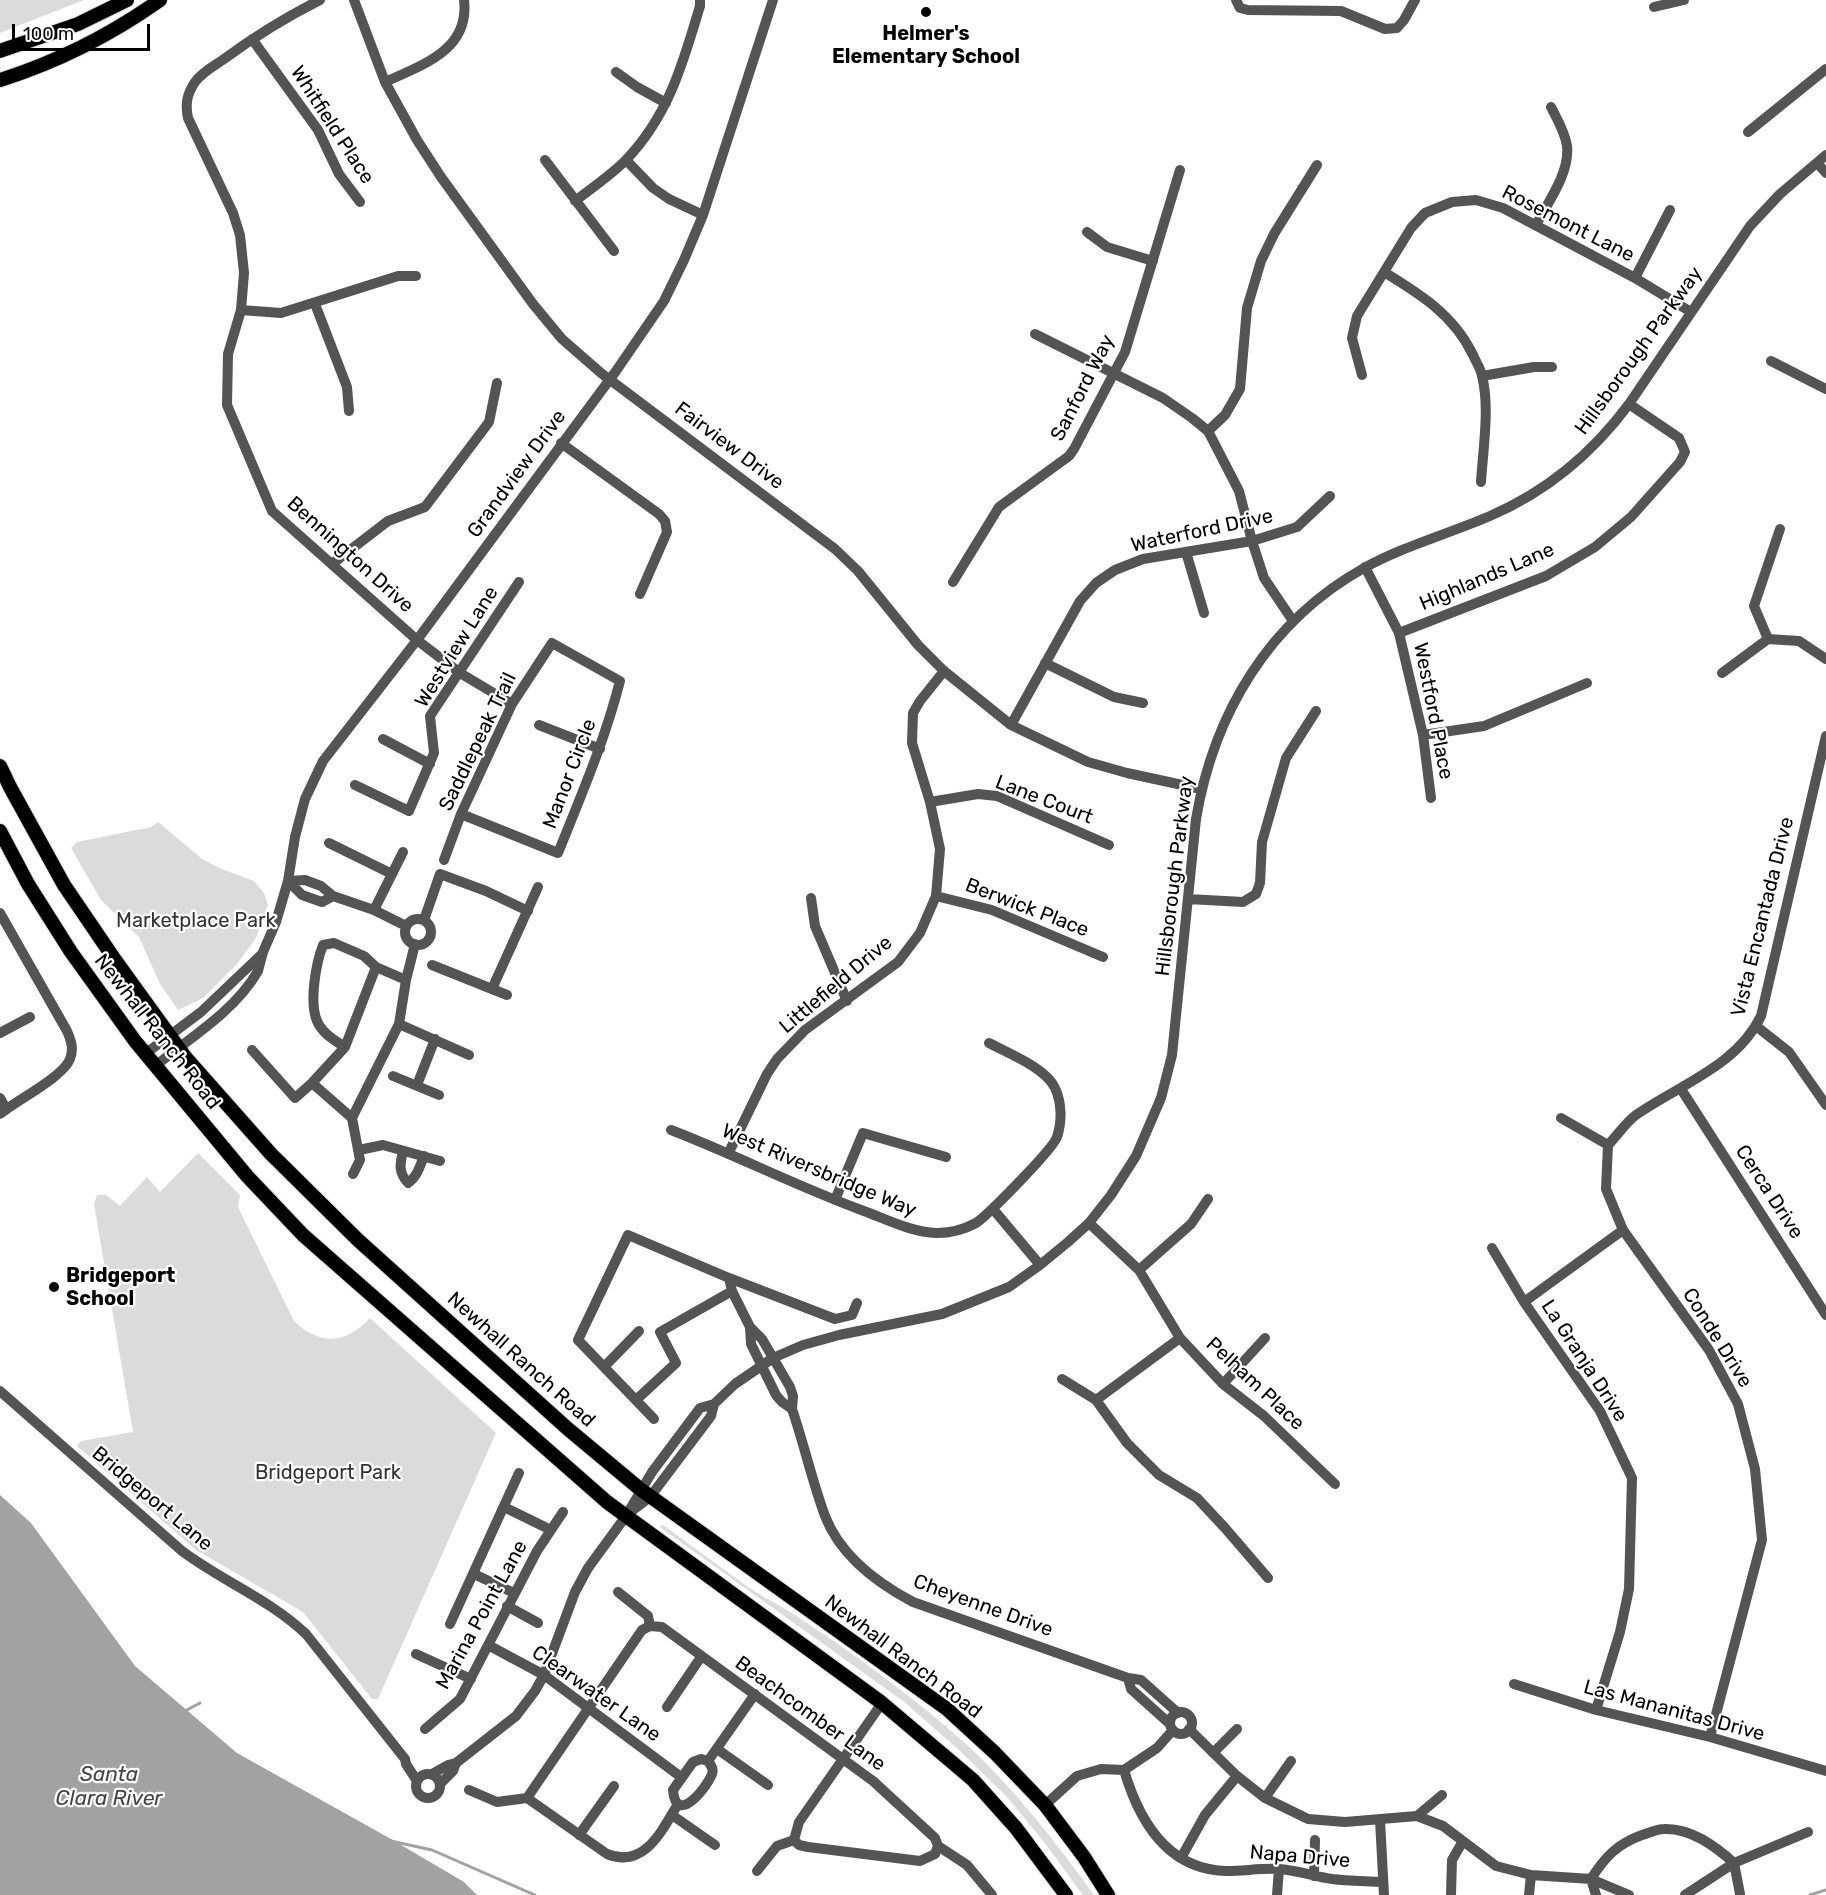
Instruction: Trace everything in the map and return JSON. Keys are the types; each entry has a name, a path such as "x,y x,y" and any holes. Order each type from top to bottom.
{"main road":[{"path":"0,51 78,24 127,0"},
{"path":"0,80 58,58 132,20 160,0"},
{"name":"Newhall Ranch Road","path":"0,766 64,885 113,957 173,1042 271,1154 358,1240 568,1429 645,1493 947,1709 995,1753 1045,1806 1084,1857 1108,1895"},
{"name":"Newhall Ranch Road","path":"0,831 28,884 71,952 145,1054 247,1176 303,1234 598,1494 882,1703 974,1780 1016,1828 1066,1895"}],"street":[{"name":"Bennington Drive","path":"320,0 291,14 252,39 195,81 187,96 185,107 188,118 233,213 240,235 244,273 241,309 228,354 227,405 272,511 417,640 460,673 512,704"},
{"name":"Fairview Drive","path":"354,0 385,82 400,111 441,177 533,304 562,339 610,380 835,549 858,572 918,645 944,671 1011,725 1088,762 1201,789"},
{"path":"385,82 430,62 448,48 464,19 464,0"},
{"path":"575,201 626,160 654,124 681,71 700,0"},
{"name":"Grandview Drive","path":"145,1054 173,1042 227,1008 258,971 288,881 295,837 305,799 312,780 323,761 417,640 610,380 663,301 703,215 773,0"},
{"path":"1238,4 1248,10 1341,11 1385,29 1397,28 1415,0"},
{"path":"1654,7 1684,0"},
{"name":"Whitfield Place","path":"252,39 318,130 339,174 360,202"},
{"path":"1748,132 1826,69"},
{"path":"616,72 666,103"},
{"path":"1536,225 1563,172 1568,148 1564,133 1551,107"},
{"path":"1822,159 1826,173"},
{"name":"Hillsborough Parkway","path":"456,1763 516,1716 535,1691 544,1675 574,1592 588,1568 626,1516 711,1416 714,1404 735,1384 773,1358 803,1345 839,1335 942,1314 1009,1287 1041,1265 1089,1223 1112,1195 1136,1156 1161,1098 1172,1055 1201,789 1221,727 1256,665 1293,621 1341,582 1365,567 1395,553 1491,515 1522,500 1559,477 1588,453 1629,404 1750,226 1780,194 1822,159"},
{"path":"545,160 614,251"},
{"path":"626,160 654,188 703,215"},
{"path":"1208,431 1225,415 1240,389 1247,308 1261,261 1274,234 1317,165"},
{"name":"Sanford Way","path":"953,582 999,507 1069,456 1074,449 1125,352 1180,170"},
{"name":"Rosemont Lane","path":"1362,375 1352,338 1357,316 1411,228 1425,213 1452,202 1476,200 1503,208 1635,278 1692,312"},
{"path":"1635,278 1670,210"},
{"path":"1087,232 1107,247 1153,261"},
{"path":"1384,272 1427,299 1449,319 1465,339 1482,376 1486,417 1481,482"},
{"path":"241,309 281,313 398,276 416,276"},
{"path":"315,304 347,387 349,411"},
{"path":"1035,334 1163,398 1192,417 1208,431 1239,492 1264,578 1293,621"},
{"path":"1771,361 1826,389"},
{"path":"1482,376 1534,367 1552,367"},
{"path":"332,564 388,521 425,507 489,422 497,383"},
{"name":"Highlands Lane","path":"1399,633 1546,576 1595,547 1631,516 1680,462 1684,452 1679,438 1629,404"},
{"path":"561,444 659,514 665,521 667,532 640,594"},
{"name":"Waterford Drive","path":"1011,725 1080,601 1096,583 1115,570 1143,559 1252,541 1297,527 1330,496"},
{"path":"1768,639 1754,606 1780,529"},
{"path":"1186,552 1204,613"},
{"name":"Westford Place","path":"1365,567 1399,633 1423,735 1431,798"},
{"name":"Westview Lane","path":"355,785 409,811 434,753 430,716 519,582"},
{"path":"1722,673 1768,639 1799,641 1826,659"},
{"name":"Saddlepeak Trail","path":"444,860 461,814 512,704 552,643"},
{"name":"Manor Circle","path":"461,814 558,854 600,749 620,681 552,643"},
{"path":"1045,663 1114,697 1143,703"},
{"name":"Littlefield Drive","path":"729,1152 767,1074 777,1059 805,1030 848,1001 898,962 920,933 936,896 940,849 930,802 912,743 912,713 944,671"},
{"path":"1423,735 1484,726 1587,684"},
{"path":"1188,899 1243,902 1256,894 1260,883 1262,842 1286,758 1316,711"},
{"path":"539,725 600,749"},
{"path":"383,739 429,764"},
{"name":"Vista Encantada Drive","path":"1608,1145 1635,1116 1681,1089 1735,1051 1750,1037 1756,1026 1764,1004 1825,743"},
{"name":"Lane Court","path":"930,802 978,794 997,796 1109,845"},
{"path":"329,843 392,874"},
{"path":"374,910 403,852"},
{"path":"424,920 440,874 486,891 528,911"},
{"path":"288,881 302,895 322,902 333,896 374,910 406,926"},
{"path":"492,989 538,887"},
{"name":"Berwick Place","path":"936,896 992,910 1103,957"},
{"path":"811,897 815,926 848,1001"},
{"path":"0,912 71,1042 70,1058 65,1067 3,1112 0,1098"},
{"path":"411,920 424,920 431,934 427,941 415,944 406,938 406,926 411,920"},
{"path":"345,1047 331,1039 316,1020 314,985 316,961 323,945 334,943 364,956 376,967 406,980"},
{"path":"352,1118 399,1023 415,944"},
{"path":"432,965 507,995"},
{"path":"252,1050 295,1098 345,1047 376,967"},
{"path":"0,1033 30,1017"},
{"path":"399,1023 469,1055"},
{"path":"1756,1026 1789,1052 1826,1105"},
{"path":"417,1085 435,1040"},
{"name":"Grandview Drive","path":"155,1066 173,1042"},
{"path":"989,1042 1039,1070 1055,1086 1059,1102 1061,1123 1056,1140 993,1209 1041,1265"},
{"path":"393,1076 439,1095"},
{"path":"312,1083 352,1118 360,1160 353,1174"},
{"name":"Cerca Drive","path":"1681,1089 1826,1315"},
{"path":"1561,1118 1608,1145"},
{"name":"West Riversbridge Way","path":"671,1130 729,1152 835,1200 915,1231 939,1233 955,1231 976,1223 993,1209"},
{"path":"835,1200 863,1133 946,1157"},
{"path":"359,1150 383,1145 440,1161"},
{"name":"Conde Drive","path":"1608,1145 1606,1190 1623,1230 1709,1350 1738,1404 1755,1469 1762,1540 1710,1737"},
{"path":"403,1151 399,1167 408,1183 418,1172 424,1156"},
{"path":"1139,1270 1191,1224 1208,1199"},
{"name":"Pelham Place","path":"1089,1223 1139,1270 1180,1338 1223,1384 1264,1416 1335,1484"},
{"path":"1524,1302 1623,1230"},
{"path":"654,1419 578,1340 628,1235 729,1278 835,1319 852,1315 857,1303"},
{"name":"La Granja Drive","path":"1492,1248 1524,1302 1600,1411 1632,1478 1629,1589 1620,1632 1596,1710"},
{"path":"729,1278 732,1292 750,1327"},
{"path":"636,1400 676,1363 660,1332 732,1292"},
{"name":"Cheyenne Drive","path":"750,1327 762,1339 793,1396 792,1409 803,1439 825,1518 843,1548 875,1578 889,1590 913,1602 1128,1678 1141,1680 1178,1713"},
{"name":"Cheyenne Drive","path":"750,1327 752,1344 776,1395 792,1409"},
{"path":"604,1367 639,1331"},
{"path":"1096,1400 1180,1338"},
{"path":"1223,1384 1265,1338"},
{"path":"1062,1379 1096,1400 1127,1443 1159,1475 1197,1498 1268,1578"},
{"name":"Bridgeport Lane","path":"0,1391 182,1551 203,1567 268,1603 294,1623 306,1634 405,1759 425,1777"},
{"path":"450,1624 519,1473"},
{"path":"504,1507 551,1530"},
{"name":"Marina Point Lane","path":"425,1729 460,1699 537,1551 563,1512"},
{"path":"474,1574 514,1593"},
{"path":"527,1797 642,1630 650,1626 648,1616 618,1592"},
{"path":"507,1606 538,1623"},
{"name":"Beachcomber Lane","path":"650,1626 662,1627 873,1781 935,1838 938,1846 967,1864 992,1895"},
{"name":"Clearwater Lane","path":"488,1645 544,1675 681,1777"},
{"path":"416,1654 471,1679"},
{"path":"667,1707 701,1657"},
{"path":"1045,1806 1077,1776 1101,1769 1124,1770 1157,1748 1172,1727 1172,1717 1178,1713 1184,1713 1189,1717 1191,1723 1189,1729 1179,1734 1172,1727 1131,1689 1128,1678"},
{"name":"Las Mananitas Drive","path":"1514,1684 1596,1710 1710,1737 1826,1770"},
{"path":"708,1761 754,1694"},
{"path":"794,1840 799,1822 882,1703"},
{"path":"1189,1729 1237,1776 1265,1798 1308,1819 1346,1822 1417,1815 1443,1826 1496,1866 1531,1875 1592,1879 1629,1895"},
{"path":"1213,1753 1237,1729"},
{"path":"717,1749 768,1785"},
{"path":"701,1759 708,1761 712,1766 712,1773 693,1802 686,1805 678,1804 674,1799 673,1790 681,1777 693,1762 701,1759"},
{"path":"1265,1798 1292,1761"},
{"path":"456,1763 453,1771 440,1784 436,1795 425,1798 416,1789 425,1777 448,1764 456,1763"},
{"name":"Napa Drive","path":"1124,1770 1138,1811 1163,1844 1181,1858 1201,1868 1226,1871 1279,1869 1333,1879 1382,1882"},
{"path":"1181,1858 1205,1815 1237,1776"},
{"path":"425,1777 438,1778 440,1784"},
{"path":"579,1835 614,1786"},
{"path":"470,1790 497,1802 527,1797 579,1835 618,1859 630,1858 647,1850 678,1804"},
{"path":"1417,1815 1442,1795"},
{"path":"672,1815 715,1845"},
{"path":"1380,1820 1384,1895"},
{"path":"1596,1895 1592,1879 1602,1862 1624,1842 1663,1828 1684,1832 1718,1849 1734,1863 1740,1894"},
{"path":"1685,1895 1734,1863 1808,1832"},
{"path":"794,1840 799,1845 808,1847 920,1861 935,1854 938,1846"},
{"path":"757,1871 777,1846 794,1840"},
{"path":"1314,1876 1315,1840"},
{"path":"1451,1895 1452,1860 1463,1841"},
{"path":"1277,1895 1279,1869"},
{"path":"1529,1895 1531,1875"}],"green space":[{"path":"0,0 84,0 0,33"},
{"name":"Marketplace Park","path":"158,822 201,858 219,868 254,881 264,893 268,905 256,938 237,964 203,998 178,1010 160,984 139,937 101,900 71,848 77,842 151,827"},
{"name":"Bridgeport Park","path":"198,1153 240,1195 238,1207 294,1321 313,1335 333,1339 352,1333 370,1318 496,1433 378,1699 372,1699 303,1612 196,1550 77,1446 81,1441 133,1432 94,1204 97,1195 106,1195 120,1206 147,1177 160,1192"},
{"path":"663,1525 751,1589 798,1617 863,1661 965,1743 1017,1797 1094,1895 1083,1895 1007,1797 959,1750 903,1701 661,1528 660,1526"}],"water":[{"name":"Santa Clara River","path":"0,1495 31,1523 135,1666 237,1753 464,1882 477,1895 0,1895"}],"waterway":[{"path":"183,1712 200,1703"},
{"path":"391,1841 432,1850 535,1895"},
{"path":"1810,1895 1826,1890"}],"place":[{"name":"Helmer's Elementary School","path":"926,12"},
{"name":"Bridgeport School","path":"54,1287"}]}
